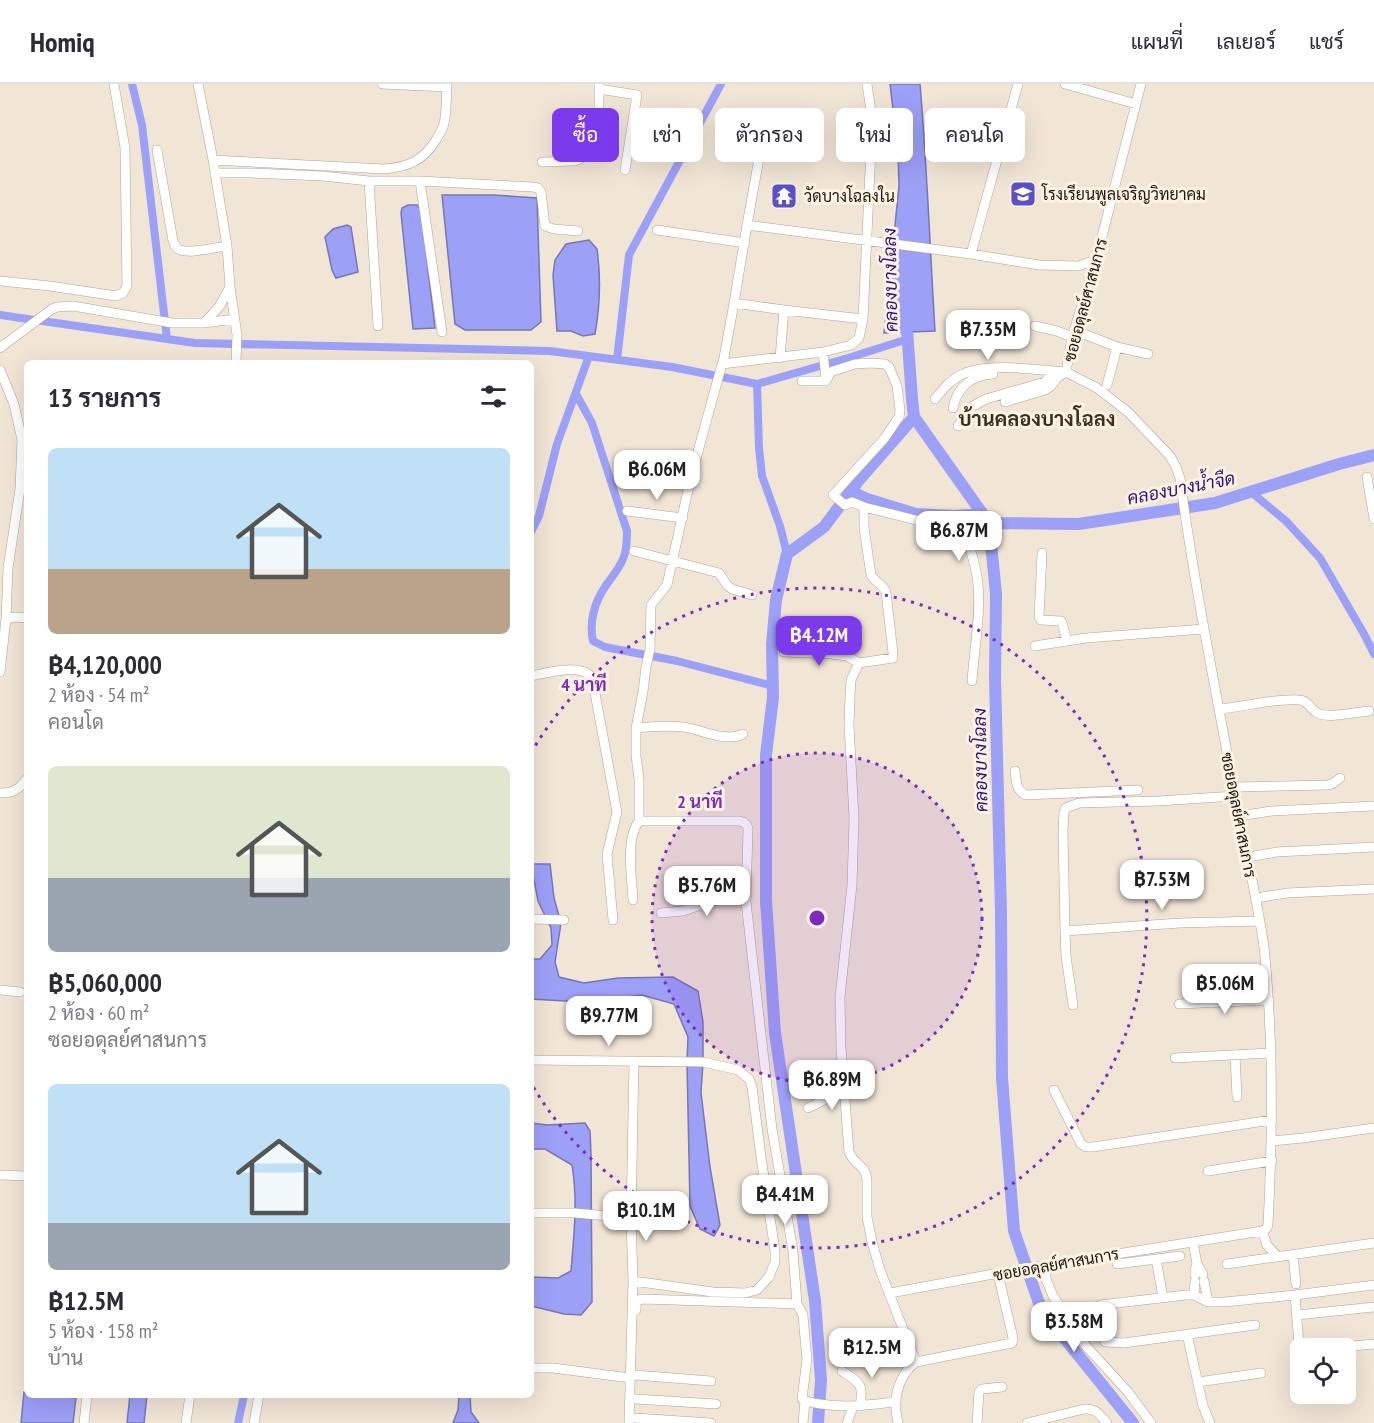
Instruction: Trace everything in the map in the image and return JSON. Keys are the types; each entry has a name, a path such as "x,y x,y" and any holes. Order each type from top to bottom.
{"street":[{"path":"0,281 116,296 123,293 127,286 125,148 114,84"},
{"path":"198,84 227,246 237,335 236,360"},
{"path":"213,160 384,169 408,165 430,149 442,129 447,85 382,84"},
{"path":"722,364 823,352 852,345 859,339 863,318 871,149 871,111 867,84"},
{"path":"971,254 1018,84"},
{"path":"1065,84 1136,104"},
{"name":"ซอยอดุลย์ศาสนการ","path":"890,1293 1262,1231 1267,1228 1268,1224 1272,1161 1269,1000 1260,921 1186,530 1180,478 1170,456 1128,412 1097,388 1058,375 1096,260 1141,84"},
{"path":"542,162 575,161 585,157 594,149 599,116 599,86 637,95 635,108"},
{"path":"626,170 631,134"},
{"path":"157,150 172,241 176,247 183,251 227,246"},
{"path":"633,900 632,840 635,826 639,821 636,728 650,650 651,605 667,585 692,477 722,364 758,162"},
{"path":"215,173 538,188 541,192 545,225 554,229 578,231"},
{"path":"369,181 378,326"},
{"path":"420,181 442,332"},
{"path":"747,225 1039,265 1078,266 1096,260"},
{"path":"657,230 745,243"},
{"path":"204,323 219,307 230,287"},
{"path":"734,303 863,318"},
{"path":"0,348 57,307 73,306 172,323 204,323 234,319"},
{"path":"780,358 784,310"},
{"path":"1035,326 1073,333 1148,354"},
{"path":"1107,385 1117,347"},
{"path":"823,352 826,380"},
{"path":"826,380 831,372 855,364 885,364 889,367 897,386 899,417 884,440 833,495 845,505 852,502 916,520 962,526 978,583 972,681"},
{"path":"935,399 949,382 970,371 1004,368 1058,375"},
{"path":"0,370 14,404 22,440 20,489 8,568 6,619 0,672"},
{"path":"953,408 954,400 959,392 978,376 990,374 1058,375"},
{"path":"1005,402 1045,390 1051,386 1058,375"},
{"path":"958,426 973,406 986,399 1045,382 1058,375"},
{"path":"802,381 826,380"},
{"path":"667,473 692,477"},
{"path":"1367,477 1374,519"},
{"path":"784,652 847,656 859,663 893,658 886,592 884,586 871,575 864,528 864,507"},
{"path":"627,511 683,518"},
{"path":"634,551 719,573 732,589 752,595"},
{"path":"1042,553 1039,617 1041,620 1060,621 1067,641"},
{"path":"6,619 24,618"},
{"path":"1035,646 1204,629"},
{"path":"859,663 851,681 850,696 849,725 854,818 852,885 840,997 849,1152 852,1160 864,1168 866,1173 868,1225 880,1270 916,1362"},
{"path":"534,675 578,670 586,671 592,676 617,812 608,854 613,920"},
{"path":"1219,709 1274,701 1299,700 1304,701 1316,713 1325,715 1369,711"},
{"path":"636,728 686,727 714,735 733,737 742,734"},
{"path":"1015,771 1018,787 1026,795 1138,790"},
{"path":"1073,1005 1065,931 1063,831 1066,808 1079,803 1158,801 1234,791 1327,785 1340,778"},
{"path":"0,793 12,793 24,783"},
{"path":"1239,816 1272,811 1374,806"},
{"path":"639,821 739,821 745,823 748,828 746,890 770,1118 793,1251 796,1304 803,1315 806,1339 807,1359 802,1398 835,1406 857,1407 896,1402"},
{"path":"1248,857 1277,852 1374,847"},
{"path":"1256,898 1287,893 1374,889"},
{"path":"660,913 683,911 746,890"},
{"path":"534,919 564,920"},
{"path":"1065,931 1180,923 1260,921"},
{"path":"0,990 20,992"},
{"path":"1179,1004 1269,1000"},
{"path":"1175,1058 1270,1053"},
{"path":"1235,1056 1237,1097"},
{"path":"534,1060 703,1062 738,1070 748,1078 753,1087 775,1251 775,1262 769,1277 757,1290 745,1293 713,1292 633,1281"},
{"path":"633,1421 631,1218 634,1061"},
{"path":"797,1078 843,1077"},
{"path":"808,1107 844,1090"},
{"path":"1054,1090 1081,1144 1086,1147 1272,1120"},
{"path":"1272,1141 1374,1128"},
{"path":"1208,1170 1272,1161"},
{"path":"0,1175 24,1176"},
{"path":"534,1213 575,1213 631,1218"},
{"path":"1262,1231 1267,1245 1278,1257"},
{"path":"1193,1242 1197,1264 1195,1270 1208,1302"},
{"path":"1227,1264 1374,1243"},
{"path":"1293,1255 1296,1284"},
{"path":"1117,1264 1180,1256"},
{"path":"1156,1259 1163,1297"},
{"path":"1048,1265 1045,1273 1053,1296 1085,1345 1128,1392 1151,1423"},
{"path":"898,1423 896,1402 898,1391 907,1370 916,1362 1012,1343 1001,1273"},
{"path":"1194,1295 1199,1278"},
{"path":"1100,1305 1186,1294 1208,1302 1225,1302 1374,1285"},
{"path":"1295,1295 1299,1338"},
{"path":"633,1421 635,1399 633,1377 638,1300 796,1304"},
{"path":"1297,1315 1374,1307"},
{"path":"1105,1342 1124,1343 1256,1326"},
{"path":"1187,1334 1203,1406 1210,1423"},
{"path":"1356,1346 1374,1344"},
{"path":"534,1368 711,1381"},
{"path":"842,1371 854,1378 862,1389 857,1407 847,1423"},
{"path":"1198,1382 1261,1373"},
{"path":"977,1423 978,1392 982,1389 1002,1387"},
{"path":"84,1423 87,1398"},
{"path":"186,1423 190,1398"},
{"path":"254,1423 258,1398"},
{"path":"635,1399 716,1404"},
{"path":"802,1423 808,1401"},
{"path":"1027,1423 1090,1408 1095,1410 1107,1423"},
{"path":"633,1421 711,1423"}],"water":[{"path":"890,84 920,84 935,331 884,333 899,186 898,162 913,162 913,108 893,108"},
{"path":"442,195 537,198 541,322 531,330 465,330 455,324"},
{"path":"417,205 421,210 435,328 413,329 401,213 402,208"},
{"path":"347,225 351,227 358,272 336,278 325,237 333,229"},
{"path":"589,240 597,249 599,270 599,302 595,334 583,336 571,331 557,331 553,275 555,260 566,244"},
{"path":"534,864 550,864 554,898 561,923 555,962 559,977 584,983 618,978 673,977 698,991 703,1022 701,1093 720,1225 714,1236 700,1229 690,1206 688,1037 674,1004 642,995 603,1000 534,999 534,959 540,959 552,945 551,928 538,901"},
{"path":"534,1123 585,1123 590,1131 592,1302 581,1315 564,1314 534,1307 534,1277 558,1278 571,1271 574,1231 572,1165 545,1149 534,1149"},
{"path":"24,1392 24,1398 76,1398 73,1423 21,1423"},
{"path":"130,1398 147,1398 144,1423 127,1423"},
{"path":"459,1398 470,1398 471,1412 479,1423 453,1423 458,1410"}],"waterway":[{"path":"132,84 142,125 167,339"},
{"path":"617,360 629,255 721,84"},
{"path":"0,315 195,343 550,351 672,367 757,384 908,339"},
{"name":"คลองบางโฉลง","path":"906,316 914,417 989,523 996,594 995,678 1001,912 1002,1078 1014,1231 1041,1309 1133,1423"},
{"path":"534,526 539,516 557,444 589,356"},
{"path":"757,384 762,476 780,526 787,554"},
{"path":"576,394 592,423 627,531 623,559 595,606 592,620 593,641 605,647 677,661 773,686"},
{"path":"818,1423 821,1380 815,1301 775,1033 766,901 766,755 773,697 772,644 776,600 787,554 824,527 859,480 914,417"},
{"name":"คลองบางน้ำจืด","path":"989,523 1079,524 1215,503 1374,455"},
{"path":"851,491 867,499 916,514 954,516 983,514"},
{"path":"1251,492 1286,521 1320,558 1374,654"},
{"path":"238,1423 243,1398"}],"place":[{"name":"โรงเรียนพูลเจริญวิทยาคม","path":"1023,194"},
{"name":"วัดบางโฉลงใน","path":"784,196"}],"district":[{"name":"บ้านคลองบางโฉลง","path":"1037,419"}]}
